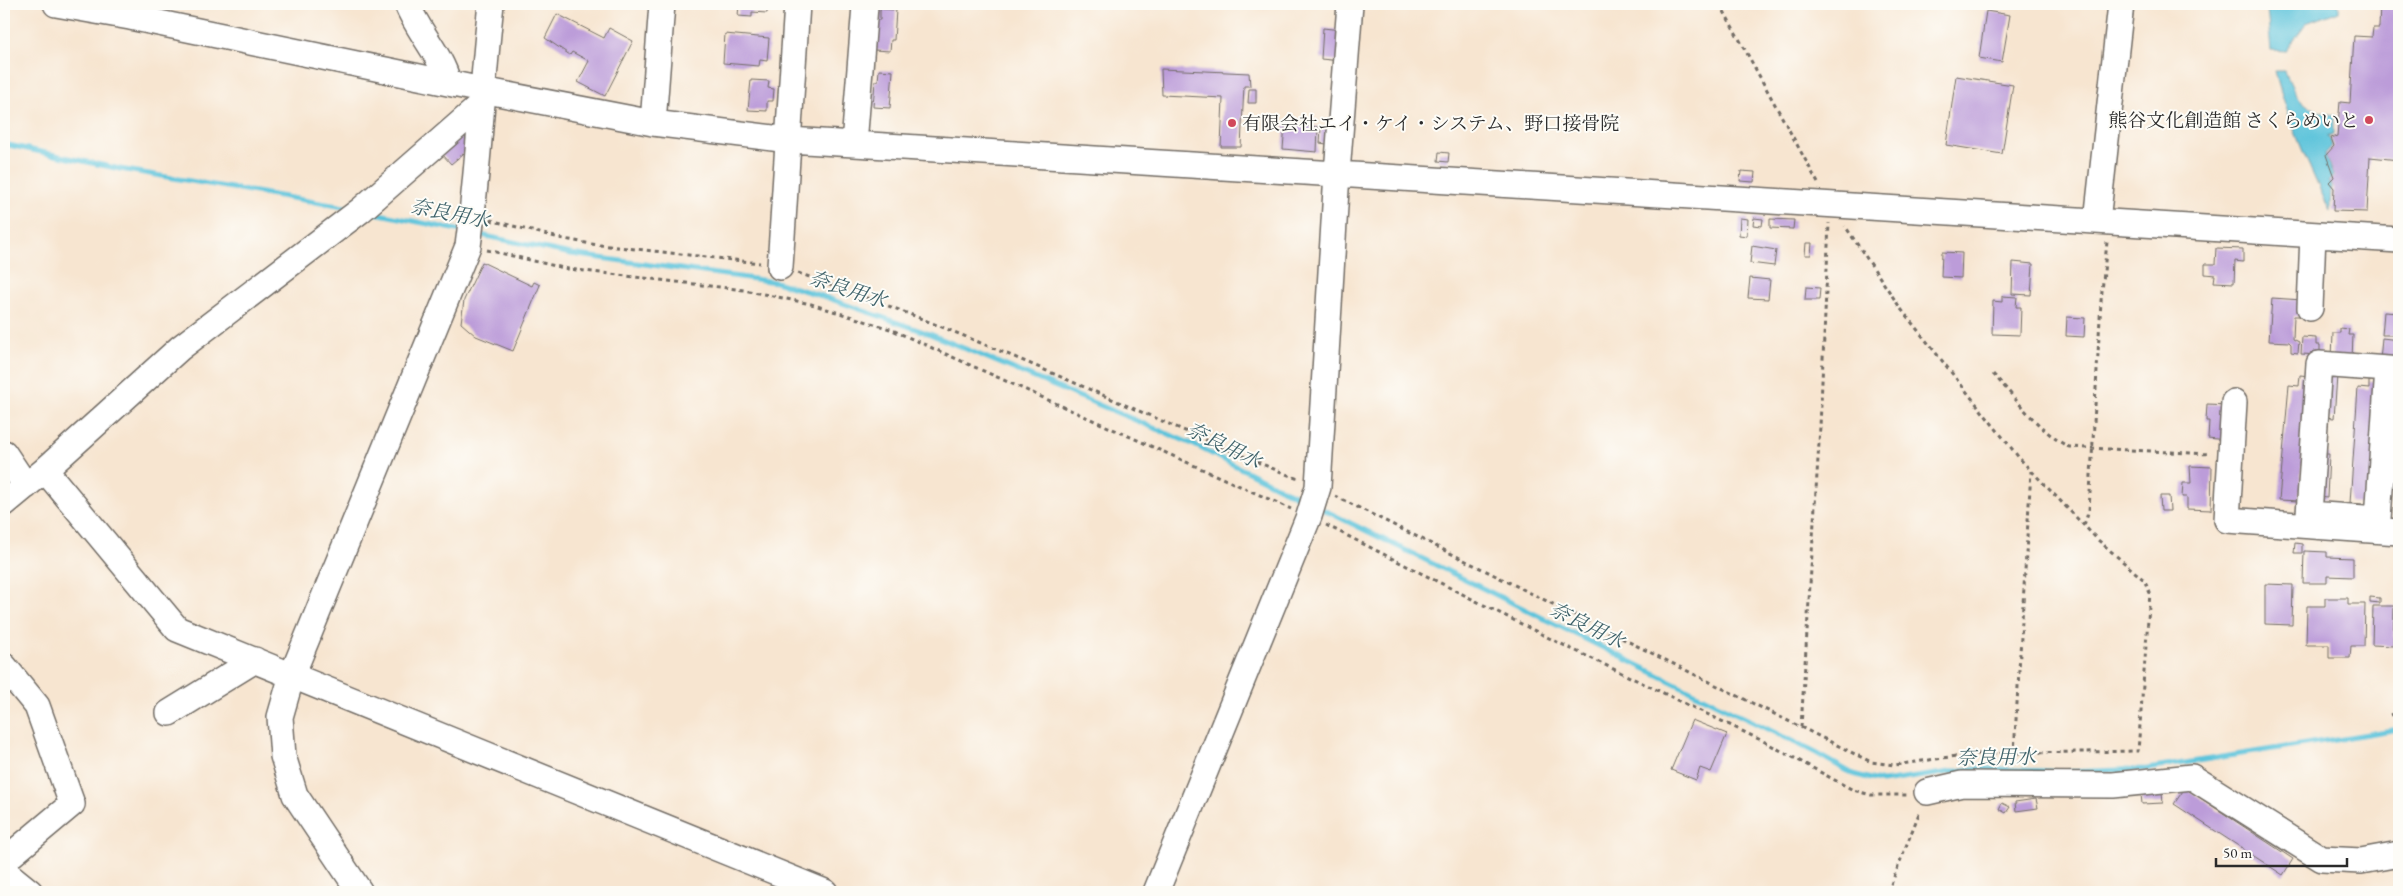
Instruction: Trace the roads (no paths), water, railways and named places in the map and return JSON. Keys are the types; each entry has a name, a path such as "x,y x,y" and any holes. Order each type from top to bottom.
{"street":[{"path":"56,4 130,17 448,82 481,98 653,123 789,140 1337,172 2399,240"},
{"path":"407,4 414,21 444,67 448,82"},
{"path":"360,892 295,795 283,756 280,717 292,675 470,231 491,4"},
{"path":"653,123 662,4"},
{"path":"780,267 797,4"},
{"path":"1156,892 1318,487 1337,172 1350,4"},
{"path":"2103,221 2121,4"},
{"path":"854,144 865,6"},
{"path":"4,504 45,470 180,348 361,210 481,98"},
{"path":"2310,308 2313,234"},
{"path":"2319,364 2394,369 2378,519 2309,514 2319,364"},
{"path":"2234,402 2227,520 2399,532"},
{"path":"4,454 26,486"},
{"path":"45,470 178,629 825,892"},
{"path":"170,713 255,660"},
{"path":"4,666 36,706 72,804 4,861"},
{"path":"1927,792 1962,784 2113,785 2192,777 2322,859 2361,861 2399,854"},
{"path":"4,871 30,892"}],"water":[{"path":"2291,4 2339,4 2339,11 2306,23 2286,51 2271,50 2267,9"},
{"path":"2275,71 2285,71 2293,89 2308,106 2334,115 2334,135 2327,137 2330,139 2332,146 2325,154 2333,176 2328,181 2331,186 2330,211 2299,142"}],"waterway":[{"name":"奈良用水","path":"4,144 120,169 350,208"},
{"name":"奈良用水","path":"370,212 462,231"},
{"name":"奈良用水","path":"476,234 571,254 776,282 822,296 930,334 1192,444 1306,501"},
{"name":"奈良用水","path":"1318,507 1816,753 1853,774 1882,782 1977,768 2066,772 2147,769 2399,729"}],"place":[{"name":"熊谷文化創造館 さくらめいと","path":"2369,120"},
{"name":"有限会社エイ・ケイ・システム、野口接骨院","path":"1232,123"}]}
